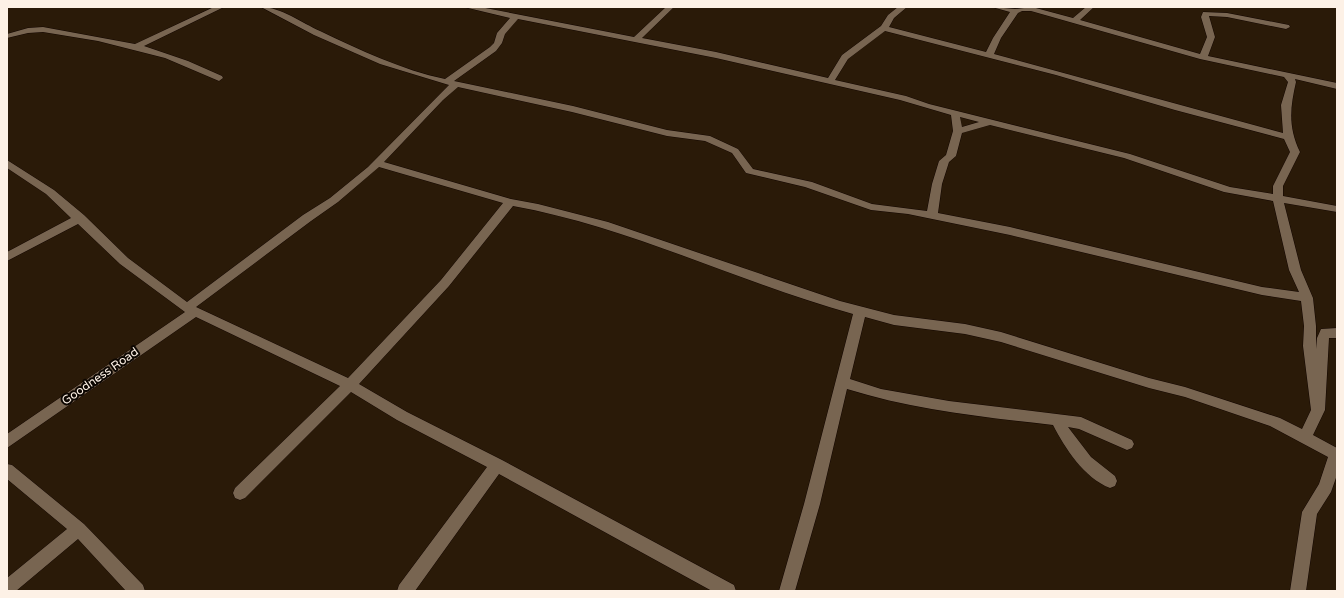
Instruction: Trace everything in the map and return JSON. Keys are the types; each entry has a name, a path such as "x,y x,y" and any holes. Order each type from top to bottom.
{"street":[{"path":"138,46 220,7"},
{"path":"265,7 317,33 383,62 452,83 573,109 668,133 708,138 735,151 750,171 808,184 871,206 1010,231 1160,268 1307,298"},
{"path":"468,7 716,55 830,81 903,98 955,113 1128,156 1228,190 1337,209"},
{"path":"635,40 670,7"},
{"path":"830,81 845,57 884,28 891,17 903,7"},
{"path":"996,7 1015,11 1031,9 1203,57 1337,86"},
{"path":"1075,21 1090,7"},
{"path":"989,55 997,38 1015,11"},
{"path":"1203,57 1211,37 1205,17 1206,14 1227,15 1286,27"},
{"name":"Goodness Road","path":"7,442 139,349 191,310 307,218 334,200 378,164 440,98 452,83 493,49 498,43 501,33 516,16"},
{"path":"884,28 989,55 1288,137"},
{"path":"7,36 32,30 47,30 138,46 190,64 219,78"},
{"path":"1288,76 1292,82 1286,105 1288,137 1295,152 1286,173 1278,186 1278,199 1295,270 1307,298 1310,326 1309,346 1318,410"},
{"path":"932,216 937,184 944,161 950,156 958,132 955,113"},
{"path":"958,132 990,122"},
{"path":"7,163 50,192 80,218 124,261 191,310 350,385 402,416 497,464 718,589"},
{"path":"378,164 510,202 538,206 604,225 665,247 860,311 894,320 965,329 1000,337 1149,383 1185,392 1275,422 1337,454 1326,487 1310,512 1299,590"},
{"path":"240,493 350,385 445,283 510,202"},
{"path":"7,257 80,218"},
{"path":"787,591 812,504 860,311"},
{"path":"1305,438 1318,410 1323,338 1325,332 1337,333"},
{"path":"843,382 881,394 949,408 1081,423 1127,444"},
{"path":"1057,420 1068,441 1093,469 1110,481"},
{"path":"405,591 497,464"},
{"path":"7,470 79,529 137,591"},
{"path":"7,588 79,529"}]}
